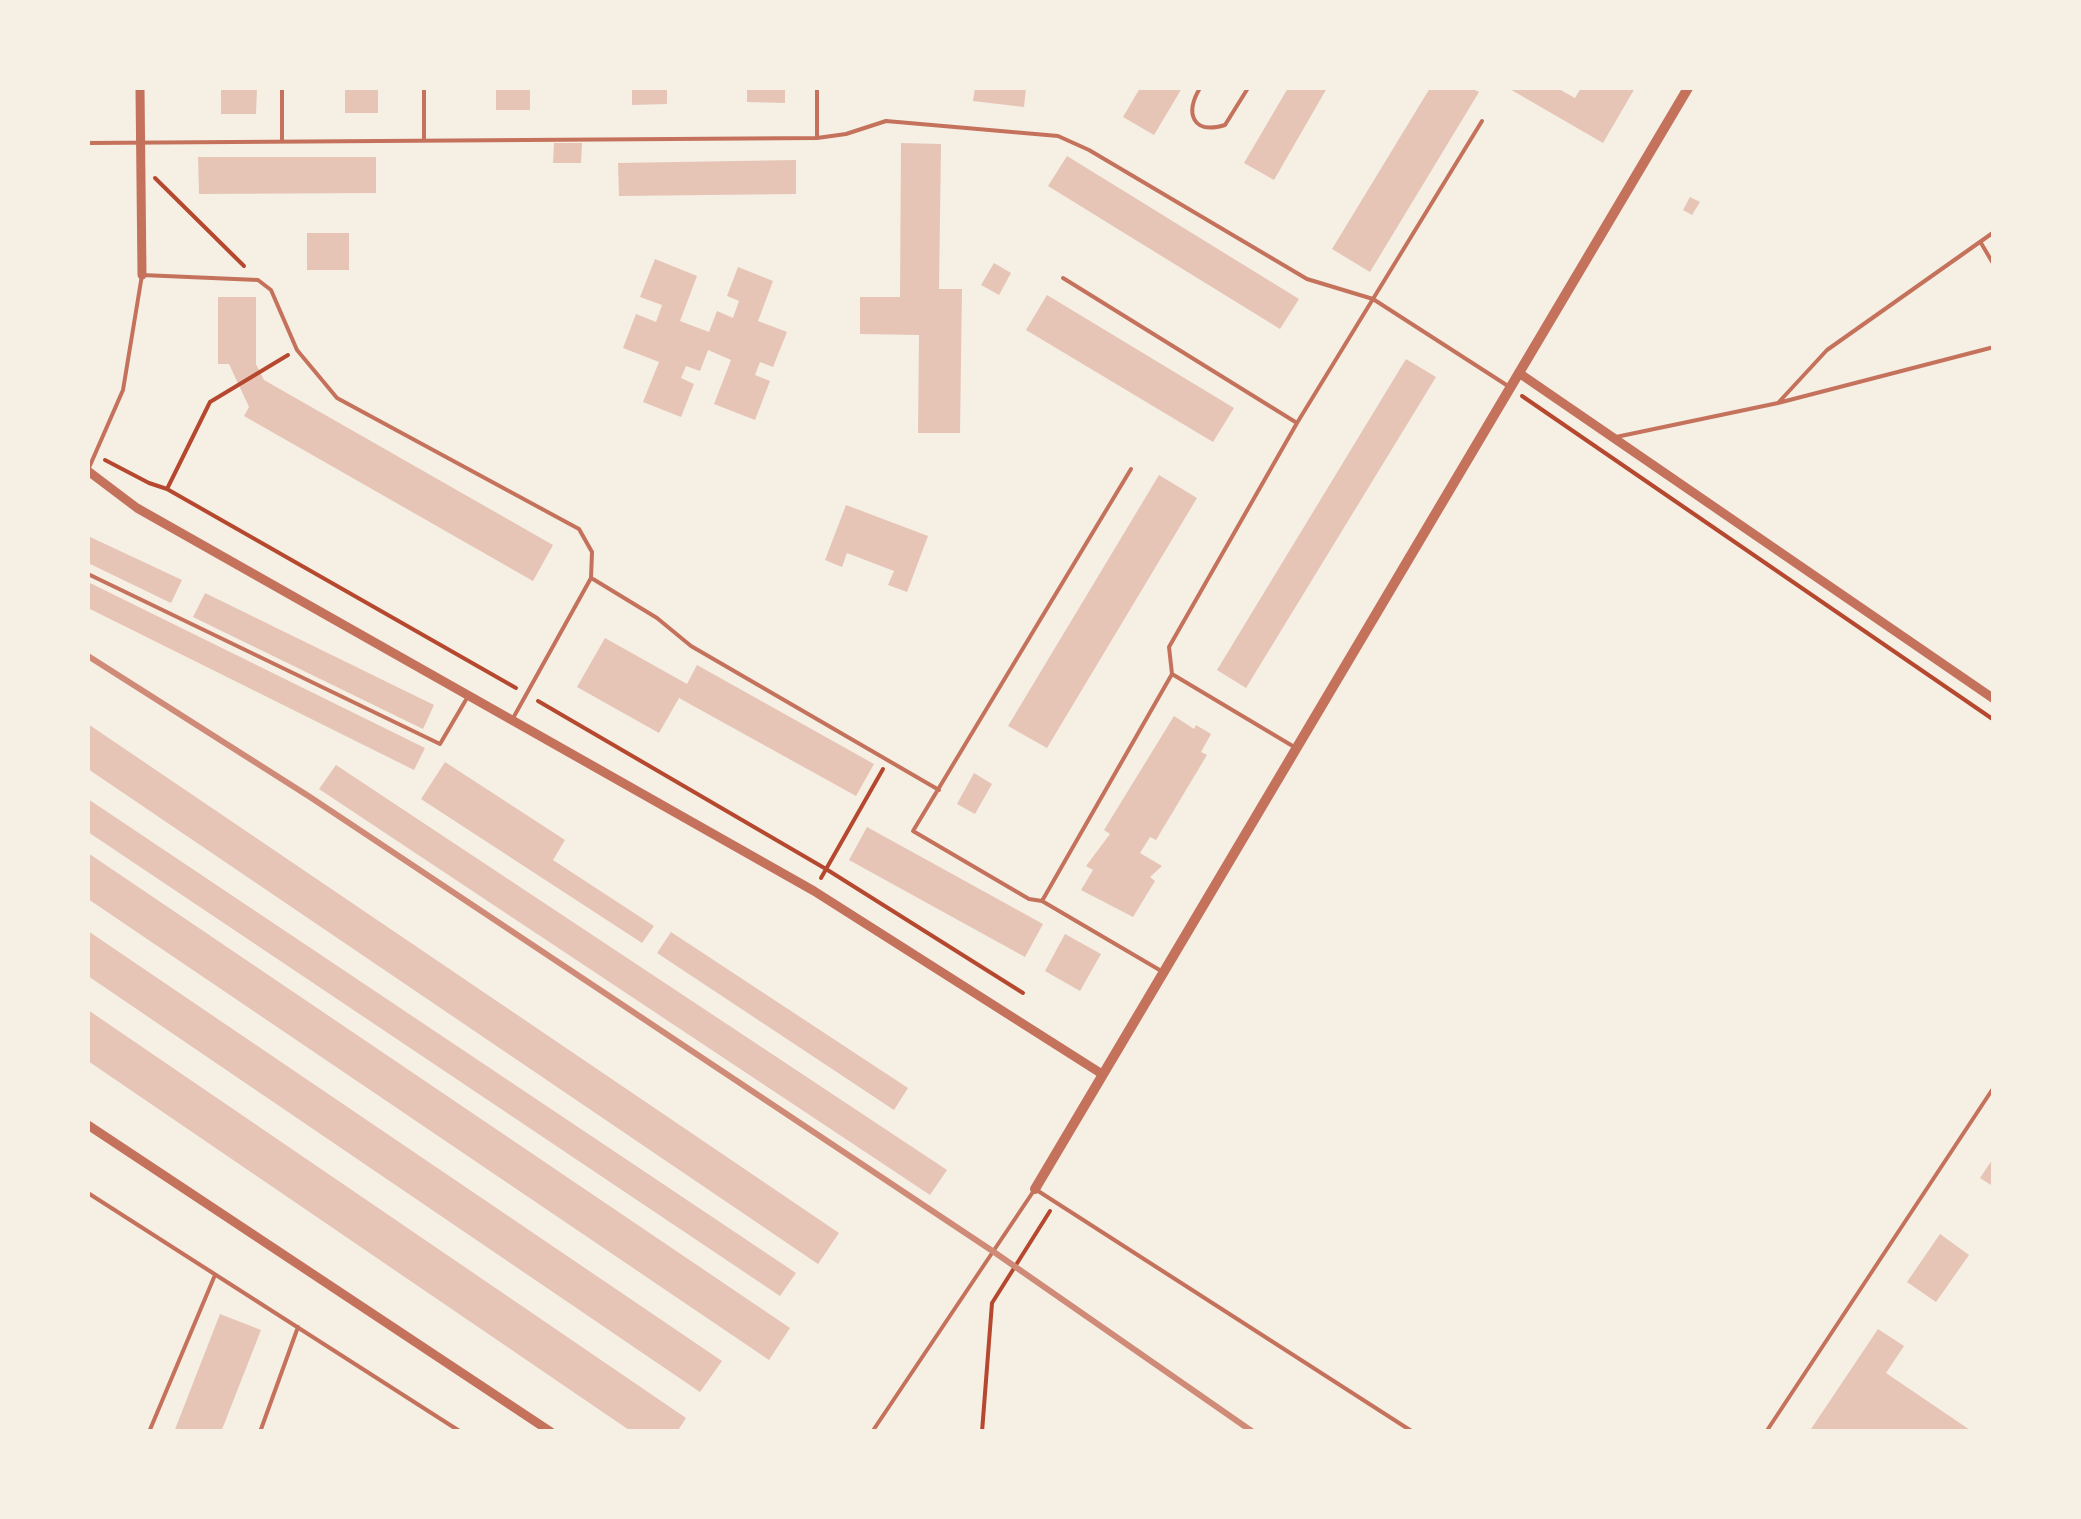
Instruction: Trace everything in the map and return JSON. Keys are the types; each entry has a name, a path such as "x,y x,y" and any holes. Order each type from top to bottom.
{"street":[{"path":"140,88 142,275"},
{"path":"1034,1189 1688,88"},
{"path":"1519,372 1994,699"},
{"path":"88,471 138,508 814,891 1102,1074"},
{"path":"88,1125 551,1432"}],"lane":[{"path":"282,88 282,141"},
{"path":"424,88 424,140"},
{"path":"817,88 817,138"},
{"path":"1200,88 1191,103 1192,116 1200,126 1212,129 1225,126 1248,88"},
{"path":"1042,900 1172,674 1168,647 1296,423 1482,120"},
{"path":"88,143 817,138 846,134 886,121 1058,136 1089,150 1307,279 1373,300 1510,387"},
{"path":"1778,404 1827,350 1994,232"},
{"path":"1980,242 1994,265"},
{"path":"88,471 123,390 142,275 258,280 271,290 297,350 338,398 579,529 592,552 591,578 512,720"},
{"path":"1063,278 1296,423"},
{"path":"1616,438 1778,404 1994,347"},
{"path":"1131,468 914,831 1029,899 1042,900 1163,972"},
{"path":"88,574 440,744 468,695"},
{"path":"591,578 657,618 691,646 939,790"},
{"path":"1172,674 1296,748"},
{"path":"1766,1432 1994,1088"},
{"path":"872,1432 1034,1189 1413,1432"},
{"path":"88,1193 461,1432"},
{"path":"149,1432 215,1274"},
{"path":"260,1432 298,1328"}],"path":[{"path":"140,164 258,280"},
{"path":"168,488 210,402 297,350"},
{"path":"1510,387 1994,720"},
{"path":"94,454 148,483 168,488 526,694 826,869 1023,993"},
{"path":"814,891 888,761"},
{"path":"982,1432 992,1303 1056,1202"}],"building":[{"path":"221,88 257,88 256,114 221,114"},
{"path":"345,88 378,88 378,113 345,113"},
{"path":"496,88 530,88 530,110 496,110"},
{"path":"632,88 667,88 667,104 632,105"},
{"path":"747,88 785,88 785,103 747,102"},
{"path":"975,88 1026,88 1024,107 973,101"},
{"path":"1140,88 1182,88 1154,135 1123,117"},
{"path":"1288,88 1327,88 1274,180 1244,163"},
{"path":"1430,88 1471,88 1479,92 1370,272 1332,249"},
{"path":"1508,88 1557,88 1575,98 1581,88 1635,88 1603,143"},
{"path":"554,143 582,143 581,163 553,163"},
{"path":"901,143 941,144 939,289 962,289 960,433 918,433 919,335 860,334 860,297 900,297"},
{"path":"1067,156 1299,299 1280,329 1048,186"},
{"path":"198,157 376,157 376,193 199,194"},
{"path":"796,160 796,194 619,196 618,163"},
{"path":"1690,197 1700,202 1692,215 1683,210"},
{"path":"307,233 349,233 349,270 307,270"},
{"path":"655,259 697,276 680,321 709,332 717,311 733,318 739,301 727,296 738,267 773,281 758,321 787,332 773,367 760,362 755,375 770,381 755,420 714,404 731,360 708,350 700,371 686,366 681,378 694,384 681,417 643,402 659,362 623,348 636,314 656,322 662,305 640,297"},
{"path":"994,263 1011,273 999,295 981,285"},
{"path":"1047,295 1234,408 1213,442 1026,330"},
{"path":"218,297 256,297 256,364 264,380 553,545 533,581 244,416 249,407 229,364 218,364"},
{"path":"1406,359 1436,377 1246,688 1217,670"},
{"path":"1159,475 1197,498 1047,748 1008,726"},
{"path":"846,505 928,536 907,592 888,585 894,571 847,553 842,567 825,560"},
{"path":"88,536 182,580 171,603 88,563"},
{"path":"88,582 425,748 414,770 88,608"},
{"path":"205,593 434,705 423,729 193,617"},
{"path":"605,638 687,684 697,665 874,764 856,796 679,698 659,733 577,687"},
{"path":"1174,716 1211,734 1201,752 1207,755 1156,840 1150,837 1140,853 1162,866 1150,877 1155,881 1133,917 1081,890 1093,870 1086,866 1110,834 1104,830"},
{"path":"88,724 839,1233 818,1264 88,769"},
{"path":"445,762 565,840 553,860 654,926 642,943 421,799"},
{"path":"336,765 947,1170 930,1195 319,789"},
{"path":"974,773 992,784 975,814 957,804"},
{"path":"88,799 796,1273 780,1296 88,832"},
{"path":"867,827 1043,924 1025,957 849,860"},
{"path":"88,853 790,1328 769,1360 88,899"},
{"path":"88,931 722,1361 700,1392 88,976"},
{"path":"671,932 908,1088 894,1110 657,953"},
{"path":"1065,934 1101,954 1080,991 1045,971"},
{"path":"88,1010 686,1418 677,1432 632,1432 88,1061"},
{"path":"1994,1157 1994,1187 1980,1178"},
{"path":"1940,1234 1969,1255 1936,1302 1907,1282"},
{"path":"220,1314 261,1330 221,1432 174,1432"},
{"path":"1878,1329 1904,1346 1886,1373 1973,1432 1809,1432"}],"railway":[{"path":"88,656 310,797 994,1252 1253,1432"}]}
